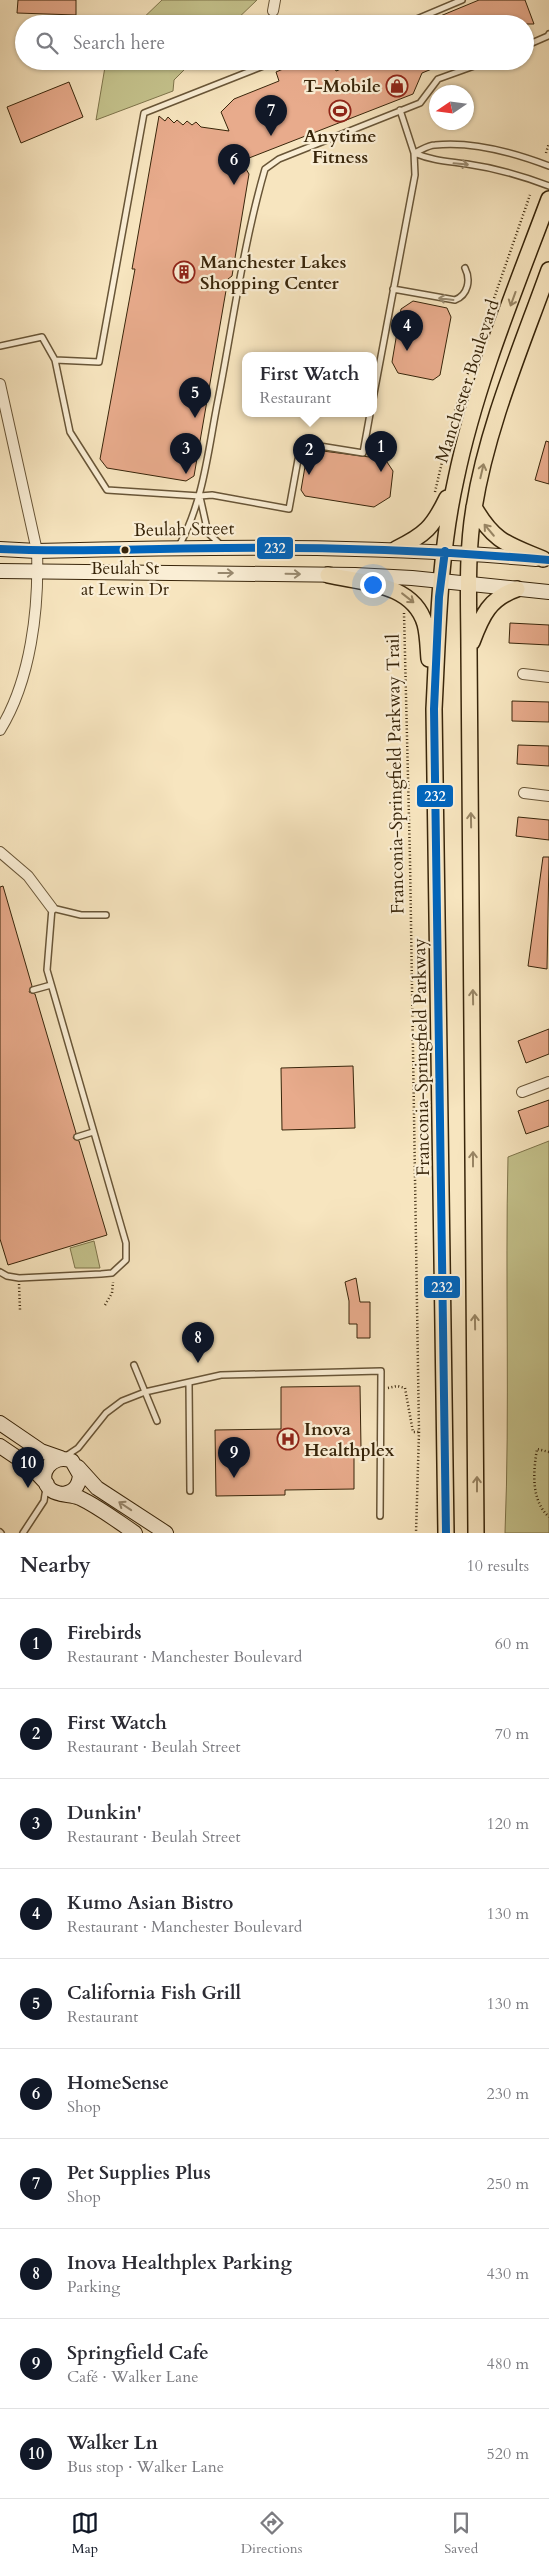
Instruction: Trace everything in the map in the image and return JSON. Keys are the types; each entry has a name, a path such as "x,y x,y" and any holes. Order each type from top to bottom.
{"main road":[{"name":"Manchester Boulevard","path":"441,581 456,478 480,393 549,199"},
{"path":"476,1533 469,652 470,553 474,507 503,399 549,270"},
{"path":"396,549 415,539 432,526 456,478"},
{"path":"474,507 493,535 508,545 546,560"},
{"name":"Beulah Street","path":"0,549 37,551 222,546 396,549 445,551 546,560"},
{"path":"0,572 328,574 470,583 549,592"},
{"path":"328,574 399,591 415,603 426,629 434,709"},
{"name":"Franconia-Springfield Parkway","path":"441,581 434,709 446,1533"},
{"path":"469,652 487,607 496,598 517,588"},
{"path":"0,1423 41,1451 72,1461 97,1488 166,1533"},
{"path":"0,1446 31,1467 55,1492 77,1497 89,1503 135,1533"},
{"path":"46,1484 45,1473 47,1467 50,1462 61,1458"},
{"path":"61,1494 73,1491 77,1486 80,1475 78,1467"}],"street":[{"path":"273,11 275,0"},
{"path":"0,384 37,551 33,624 26,666 1,724"},
{"path":"523,674 549,676"},
{"path":"524,793 549,796"},
{"path":"0,852 28,876 52,908"},
{"path":"522,1092 549,1082"}],"lane":[{"path":"426,15 462,0"},
{"path":"534,42 549,34"},
{"path":"56,360 99,362 144,114 254,70"},
{"path":"178,548 187,531 200,496 238,288 265,169 278,158 420,103 438,79 463,70"},
{"path":"377,377 415,174 414,154 400,110"},
{"path":"414,154 434,145 470,146 506,153 549,166"},
{"path":"414,154 436,162 467,164 503,171 549,186"},
{"path":"393,289 455,300 462,297 466,291 468,274 465,268"},
{"path":"0,346 42,338 56,360 70,432 107,490 200,496 212,495 289,509 300,443 363,453 369,417"},
{"path":"200,496 208,533 222,546"},
{"path":"0,1272 7,1276 19,1278 112,1273 122,1266 127,1252 47,970 52,908 81,915 106,915"},
{"path":"34,990 51,985"},
{"path":"77,1137 93,1132"},
{"path":"134,1365 157,1421"},
{"path":"61,1458 78,1448 106,1414 122,1402 145,1392 189,1384 221,1375 381,1371 380,1516"},
{"path":"189,1384 190,1490"},
{"path":"78,1448 78,1467"},
{"path":"23,1533 44,1502 46,1484"},
{"path":"44,1502 61,1494"}],"path":[{"path":"546,153 549,143"},
{"name":"Franconia-Springfield Parkway Trail","path":"402,614 406,642 419,1432 416,1533"},
{"path":"105,1305 112,1293 112,1273"},
{"path":"19,1278 20,1310"},
{"path":"380,1389 397,1386 405,1388 413,1432 419,1432"},
{"path":"549,1452 537,1449 534,1484 541,1510 549,1517"}],"shaded area":[{"path":"162,0 257,0 241,15 146,15"},
{"path":"104,70 184,70 174,80 173,91 96,120"},
{"path":"549,1141 549,1533 505,1533 508,1157"},
{"path":"94,1241 100,1268 75,1268 70,1248"}],"building":[{"path":"18,0 76,0 76,15 17,13"},
{"path":"479,0 525,0 531,15 443,15"},
{"name":"Manchester Lakes Shopping Center","path":"281,70 429,70 422,73 413,94 249,158 246,169 249,174 232,276 228,279 194,476 186,481 107,468 100,459 135,269 132,269 159,116 165,121 168,117 174,123 177,120 183,125 187,121 192,125 196,122 201,127 229,131 221,112 234,99 279,81 276,72"},
{"path":"69,82 83,117 21,143 7,107"},
{"path":"413,301 447,308 451,317 440,375 433,380 398,373 392,362 401,309"},
{"path":"546,441 549,442 549,484 535,480"},
{"path":"315,450 385,459 393,471 390,497 374,507 305,496 301,490 307,455"},
{"path":"510,623 549,625 549,645 509,643"},
{"path":"512,701 549,702 549,722 512,721"},
{"path":"518,745 549,746 549,766 517,764"},
{"path":"518,817 549,820 549,840 516,836"},
{"path":"543,857 549,857 547,969 528,966"},
{"path":"3,886 32,986 29,992 35,994 76,1133 73,1138 79,1141 107,1235 8,1265 0,1239 0,887"},
{"path":"549,1029 549,1054 526,1063 518,1041"},
{"path":"353,1066 355,1128 282,1130 281,1068"},
{"path":"549,1100 549,1126 526,1134 518,1111"},
{"path":"356,1278 360,1302 370,1302 370,1338 357,1338 357,1324 349,1324 349,1301 345,1282"},
{"name":"Inova Healthplex","path":"360,1386 361,1448 354,1448 354,1489 285,1490 285,1495 216,1496 215,1430 281,1429 281,1387"}],"transit line":[{"name":"232","path":"0,549 57,551 227,548 348,549 469,554 549,560"},
{"name":"232","path":"445,551 439,597 434,709 446,1533"}],"place":[{"name":"T-Mobile","path":"397,86"},
{"name":"Anytime Fitness","path":"340,111"},
{"name":"Pet Supplies Plus","path":"271,136"},
{"name":"HomeSense","path":"234,185"},
{"name":"Manchester Lakes Shopping Center","path":"184,272"},
{"name":"Kumo Asian Bistro","path":"407,351"},
{"name":"California Fish Grill","path":"195,418"},
{"name":"Firebirds","path":"381,472"},
{"name":"Dunkin'","path":"186,474"},
{"name":"First Watch","path":"309,475"},
{"name":"Beulah St at Lewin Dr","path":"125,550"},
{"name":"Inova Healthplex Parking","path":"198,1363"},
{"name":"Inova Healthplex","path":"288,1439"},
{"name":"Springfield Cafe","path":"234,1478"},
{"name":"Walker Ln","path":"28,1488"}]}
